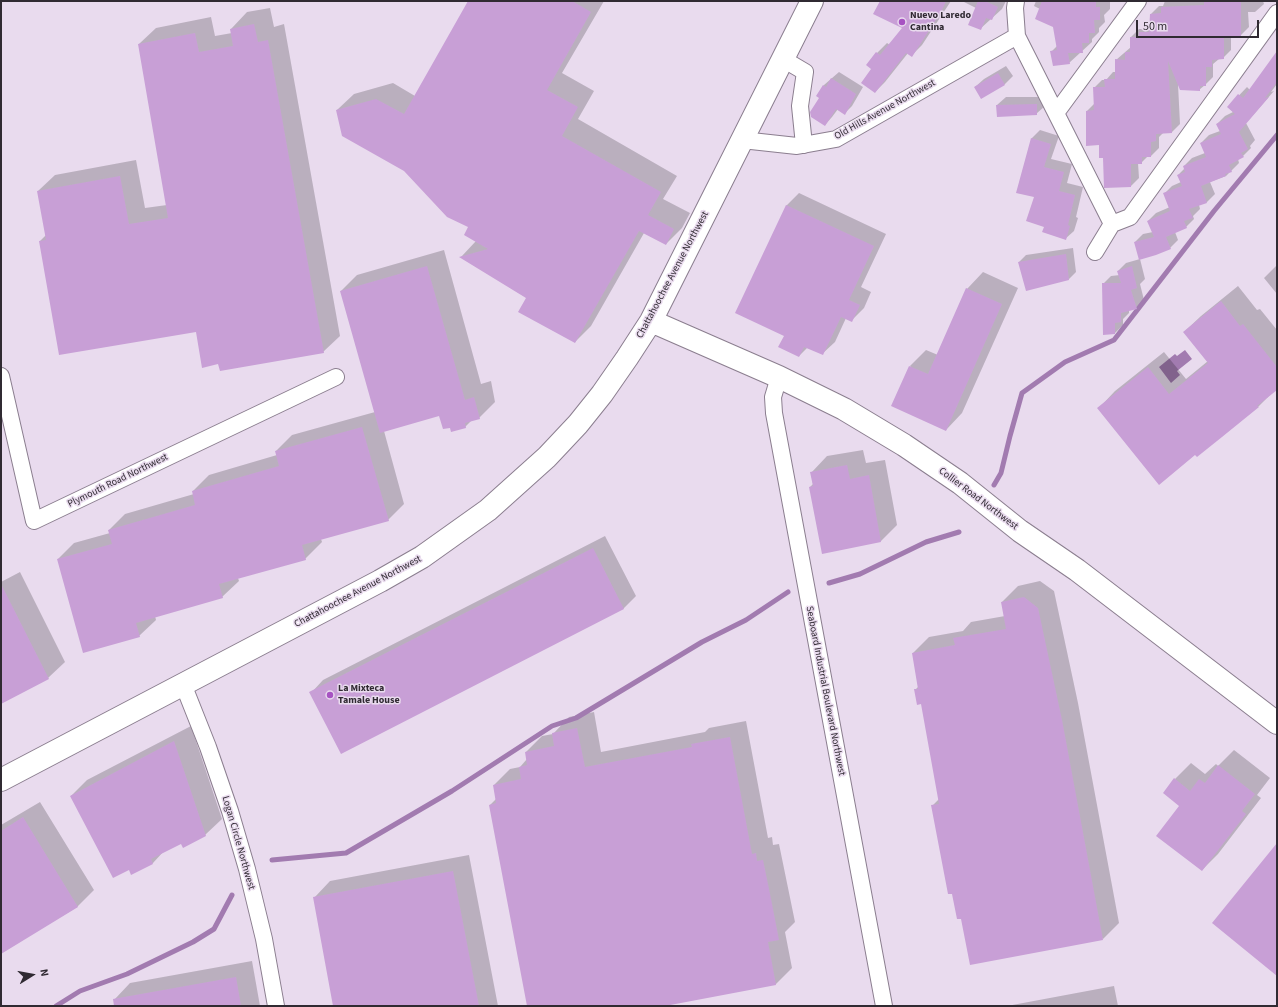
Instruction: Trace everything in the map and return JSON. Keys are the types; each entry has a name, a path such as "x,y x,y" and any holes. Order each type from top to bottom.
{"street":[{"name":"Chattahoochee Avenue Northwest","path":"1,780 380,581 422,557 488,510 547,457 578,424 602,394 651,321 812,1"},
{"path":"1016,1 1017,36 1112,224"},
{"path":"1056,113 1138,1"},
{"path":"1095,252 1112,224 1130,217 1277,12"},
{"name":"Old Hills Avenue Northwest","path":"742,140 797,146 836,139 1017,36"},
{"path":"783,59 805,72 800,106 804,145"},
{"name":"Collier Road Northwest","path":"651,321 779,377 844,409 904,445 960,483 1008,522 1077,570 1277,723"},
{"name":"Plymouth Road Northwest","path":"1,376 34,521 336,377"},
{"name":"Seaboard Industrial Boulevard Northwest","path":"779,377 773,397 774,414 884,1006"},
{"name":"Logan Circle Northwest","path":"183,684 230,811 247,869 264,939 276,1006"}],"shaded area":[{"path":"1185,350 1192,359 1177,371 1180,375 1171,383 1159,367 1175,354 1177,356"}],"building":[{"path":"468,1 572,1 591,12 547,90 578,107 562,136 661,192 648,215 674,229 666,245 639,231 575,343 518,312 526,298 459,257 488,249 464,235 468,227 447,217 404,171 342,136 336,110 376,99 404,114"},
{"path":"880,1 946,1 942,10 912,57 906,53 875,93 861,83 871,69 866,65 876,52 880,55 902,28 873,14"},
{"path":"978,1 985,1 998,7 992,20 986,18 981,30 968,25"},
{"path":"1042,1 1096,1 1096,7 1100,7 1100,20 1094,20 1095,33 1089,33 1089,43 1082,43 1083,53 1068,53 1070,64 1053,66 1050,51 1057,50 1053,27 1035,19"},
{"path":"1204,2 1241,2 1241,36 1224,37 1224,59 1212,60 1212,67 1206,67 1206,86 1200,86 1200,91 1180,90 1168,61 1172,133 1156,134 1156,141 1151,142 1151,157 1142,157 1142,164 1131,164 1131,187 1104,188 1103,158 1099,158 1099,145 1086,146 1086,111 1094,110 1093,87 1105,87 1104,79 1115,79 1115,59 1125,60 1125,52 1130,52 1130,37 1139,37 1139,32 1149,32 1150,14 1161,13 1161,7 1204,5"},
{"path":"254,24 258,42 268,40 324,353 220,371 218,364 202,368 196,332 59,355 39,241 46,240 37,191 120,176 129,224 168,218 138,44 195,33 199,52 233,46 230,29"},
{"path":"1277,51 1277,82 1265,98 1269,97 1239,132 1248,149 1241,153 1244,157 1229,165 1232,172 1201,186 1207,203 1189,209 1193,218 1184,221 1187,228 1166,237 1171,249 1139,260 1134,242 1154,237 1147,221 1170,211 1163,193 1182,186 1177,175 1185,172 1183,166 1206,157 1200,143 1221,134 1216,124 1235,114 1227,107 1238,94 1243,98"},
{"path":"998,73 1005,85 981,99 974,87"},
{"path":"831,78 856,94 845,115 836,109 825,126 811,117 810,112 819,98 816,96 823,85 826,87"},
{"path":"1037,104 1037,115 997,117 996,105"},
{"path":"1031,138 1051,144 1044,167 1064,172 1059,191 1075,195 1066,240 1042,232 1044,227 1026,221 1034,197 1016,193"},
{"path":"786,205 874,246 849,300 860,305 852,322 841,317 823,355 804,347 799,357 778,347 784,336 735,313"},
{"path":"1066,254 1069,280 1026,291 1018,262"},
{"path":"427,266 465,400 474,397 480,419 465,423 466,428 451,432 450,428 443,429 439,416 380,433 340,291"},
{"path":"1132,266 1137,288 1131,290 1137,309 1121,313 1121,322 1115,323 1115,334 1103,335 1102,283 1121,283 1117,271"},
{"path":"966,288 1002,304 946,431 891,406 909,366 928,374"},
{"path":"1221,301 1240,326 1243,324 1277,367 1277,390 1257,406 1259,407 1222,437 1197,457 1195,455 1159,485 1097,408 1148,367 1169,394 1208,363 1183,332"},
{"path":"362,427 389,521 302,545 306,560 219,584 223,598 136,623 140,637 83,653 57,559 112,544 108,530 195,505 192,491 279,466 275,451"},
{"path":"847,465 850,479 869,475 881,542 822,554 809,487 813,486 810,472"},
{"path":"593,548 624,609 341,754 309,692"},
{"path":"1,584 49,679 1,704"},
{"path":"1024,597 1038,608 1062,720 1103,940 970,965 961,919 957,919 952,894 948,894 931,805 939,804 921,704 917,705 914,689 918,689 912,653 955,645 953,638 1006,629 1001,602"},
{"path":"577,728 585,767 692,747 691,744 730,737 752,854 756,853 757,861 763,860 779,940 768,942 776,985 665,1006 527,1006 489,805 496,803 493,785 521,779 519,767 527,765 525,752 554,746 552,733"},
{"path":"174,741 206,836 183,848 181,844 151,859 153,864 131,875 129,870 113,878 70,796"},
{"path":"1218,765 1255,794 1242,811 1246,814 1202,871 1156,836 1179,806 1163,793 1174,778 1190,791 1199,779 1205,783"},
{"path":"23,817 78,907 1,954 1,831"},
{"path":"1277,843 1277,976 1212,923"},
{"path":"453,871 479,1006 333,1006 313,897"},
{"path":"236,977 241,1006 114,1006 113,999"}],"waterway":[{"path":"994,485 1001,473 1022,393 1065,362 1114,340 1214,211 1277,135"},
{"path":"829,583 860,574 926,542 959,532"},
{"path":"272,860 346,853 452,791 552,726 576,718 702,642 746,620 788,592"},
{"path":"56,1006 80,991 127,974 193,942 214,929 232,895"}],"place":[{"name":"Nuevo Laredo Cantina","path":"902,22"},
{"name":"La Mixteca Tamale House","path":"330,695"}]}
